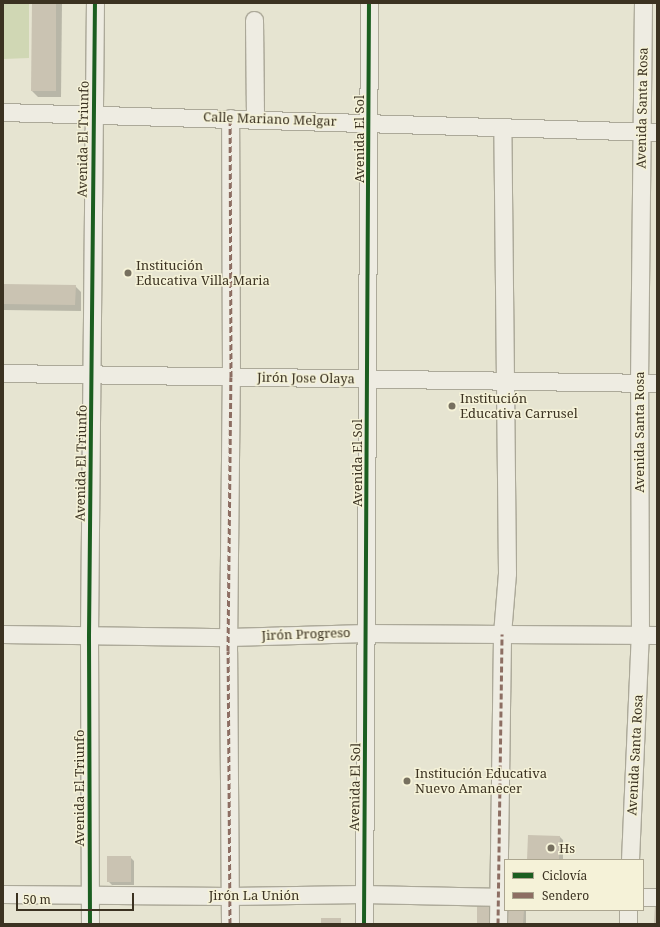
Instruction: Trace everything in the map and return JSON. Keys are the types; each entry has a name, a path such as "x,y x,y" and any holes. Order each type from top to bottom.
{"street":[{"name":"Avenida El Triunfo","path":"90,924 89,636 95,3"},
{"name":"Avenida El Sol","path":"364,924 369,3"},
{"name":"Avenida Santa Rosa","path":"630,859 640,635 639,384 649,132 643,3"},
{"path":"254,20 255,118"},
{"name":"Calle Mariano Melgar","path":"3,112 255,118 649,132"},
{"path":"230,118 230,924"},
{"path":"498,924 501,897 502,634 507,573 502,127"},
{"name":"Jirón Jose Olaya","path":"3,373 368,378 639,384 657,383"},
{"name":"Jirón Progreso","path":"3,634 229,637 366,633 657,635"},
{"name":"Jirón La Unión","path":"3,894 230,896 363,894 501,897"},
{"path":"644,897 657,897"},
{"path":"628,911 628,924"}],"green space":[{"path":"3,3 29,3 29,58 3,59"}],"building":[{"path":"32,3 56,3 56,91 31,91"},
{"path":"3,284 76,285 75,305 3,304"},
{"path":"528,835 560,836 559,859 527,859"},
{"path":"107,856 131,856 131,882 107,882"},
{"path":"477,904 493,905 493,924 477,924"},
{"path":"655,905 657,905 657,924 654,924"},
{"path":"505,911 524,911 523,924 500,924"},
{"path":"321,918 341,918 341,924 321,924"}],"marked path":[{"path":"230,118 231,377 228,651 230,924"},
{"path":"498,924 502,634"}],"cycle path":[{"path":"90,924 89,636 95,3"},
{"path":"364,924 369,3"}],"place":[{"name":"Institución Educativa Villa Maria","path":"128,273"},
{"name":"Institución Educativa Carrusel","path":"452,406"},
{"name":"Institución Educativa Nuevo Amanecer","path":"407,781"},
{"name":"Hs","path":"551,848"}]}
